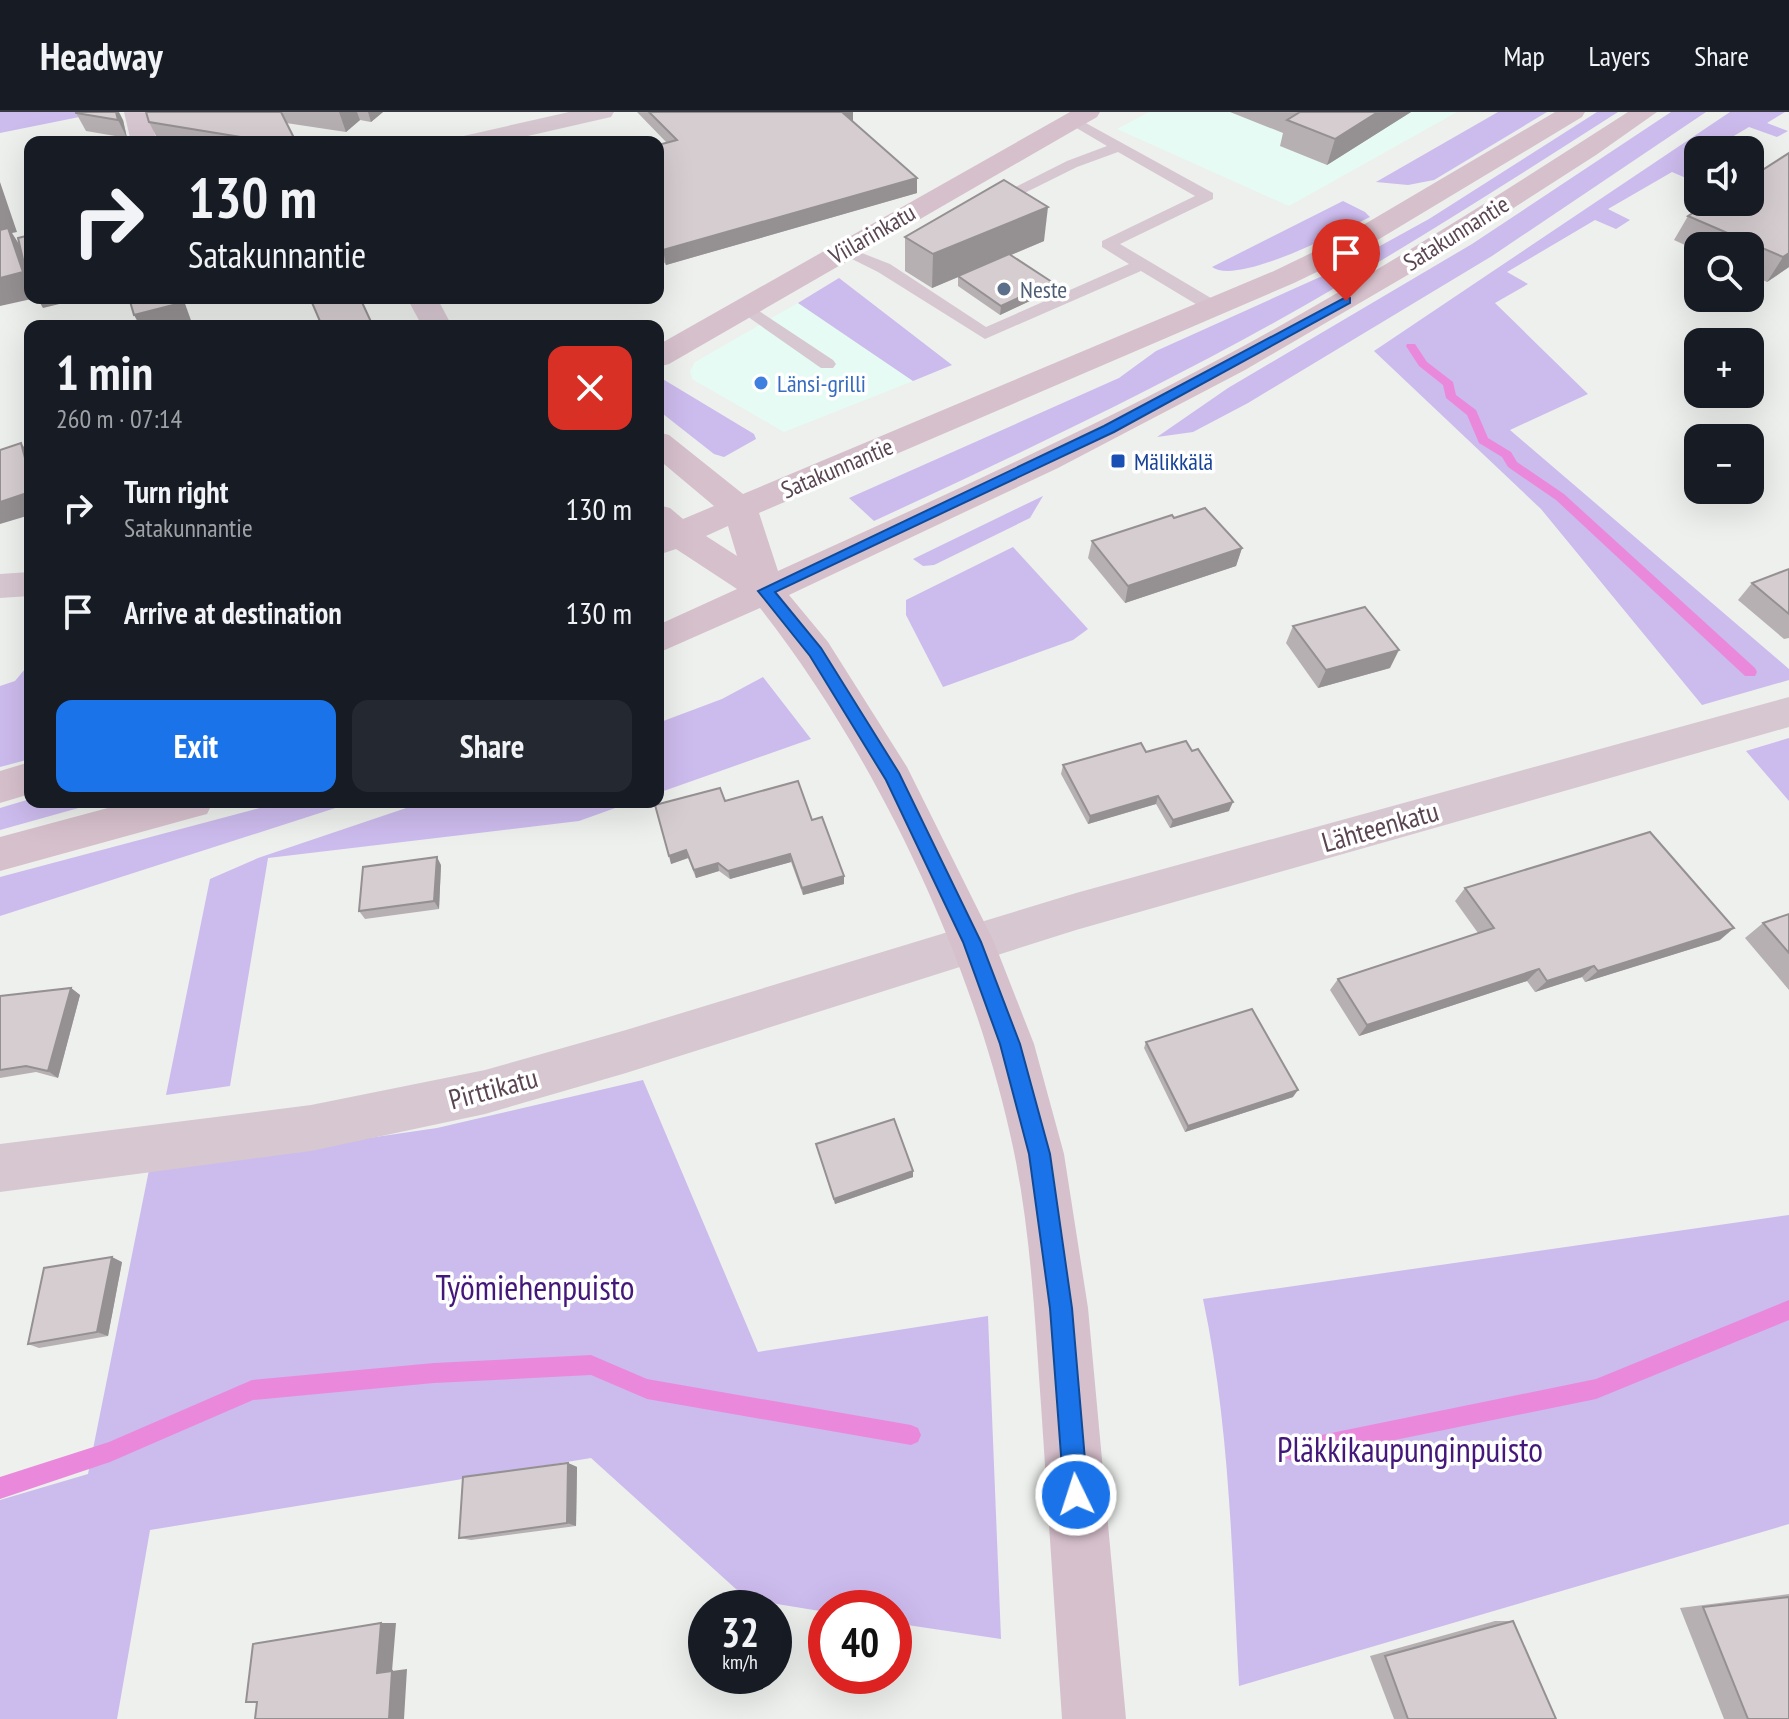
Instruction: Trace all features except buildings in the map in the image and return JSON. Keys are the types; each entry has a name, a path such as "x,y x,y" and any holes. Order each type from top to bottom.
{"main road":[{"name":"Satakunnantie","path":"665,531 740,509 1215,308 1346,247 1573,112"},
{"name":"Satakunnantie","path":"664,637 1088,439 1252,354 1481,220 1645,112"},
{"name":"Viilarinkatu","path":"664,355 1080,116"},
{"path":"664,447 740,509 766,591"},
{"path":"665,531 766,591 815,652 860,720 893,778 972,942 1010,1044 1039,1154 1061,1308 1094,1719"},
{"path":"0,787 24,780"},
{"path":"0,854 170,808"}],"street":[{"path":"136,112 142,136"},
{"path":"469,136 475,112"},
{"path":"495,136 602,112"},
{"path":"0,586 24,584"},
{"name":"Lähteenkatu","path":"972,942 1789,712"},
{"name":"Pirttikatu","path":"0,1168 296,1129 413,1109 545,1075 972,942"}],"lane":[{"path":"1080,116 1120,146 1207,196 1108,244 1215,308"},
{"path":"976,211 1120,146"},
{"path":"979,173 1017,190"},
{"path":"844,251 891,264 985,334 1142,264"},
{"path":"747,308 827,364"}],"shaded area":[{"path":"1149,112 1457,112 1289,206 1117,129"},
{"path":"798,303 913,381 784,432 692,379 690,371 695,362"}],"green space":[{"path":"0,112 104,112 0,133"},
{"path":"1498,112 1547,112 1434,180 1408,185 1376,182"},
{"path":"1597,112 1618,112 1363,271 1178,374 874,521 849,498 1119,378 1156,351 1340,268 1429,219"},
{"path":"1671,112 1706,112 1492,256 1248,403 1193,432 1157,437 1228,388 1472,244"},
{"path":"1730,112 1785,112 1767,123 1788,131 1777,137 1749,127 1734,136 1694,136"},
{"path":"1684,143 1684,177 1672,172 1608,209 1630,220 1616,229 1595,220 1507,272 1528,284 1495,303 1588,394 1510,430 1789,669 1789,680 1702,705 1541,509 1374,351"},
{"path":"1343,201 1370,217 1266,263 1225,271 1212,267"},
{"path":"839,278 952,365 913,381 798,303"},
{"path":"664,380 754,434 756,439 724,457 714,454 664,415"},
{"path":"1043,496 1030,518 934,565 923,566 913,559"},
{"path":"1013,547 1088,629 1073,640 943,687 906,615 906,600"},
{"path":"24,670 24,761 0,767 0,686 15,681"},
{"path":"763,677 811,739 664,791 664,721 722,699"},
{"path":"1789,738 1789,801 1746,751"},
{"path":"24,801 24,808 79,808 0,830 0,808"},
{"path":"259,808 335,808 0,916 0,877"},
{"path":"406,808 615,808 579,821 268,858 230,1086 166,1095 210,879 258,858"},
{"name":"Työmiehenpuisto","path":"643,1080 758,1352 988,1316 1001,1639 912,1626 912,1590 808,1590 808,1609 792,1606 792,1590 737,1590 591,1458 150,1530 117,1719 0,1719 0,1500 88,1474 149,1170 437,1128"},
{"name":"Pläkkikaupunginpuisto","path":"1789,1215 1789,1524 1239,1686 1224,1443 1203,1299"}],"waterway":[{"path":"1411,346 1423,364 1449,384 1450,396 1472,413 1483,440 1560,497 1750,672"},
{"path":"1292,1451 1596,1389 1789,1310"},
{"path":"0,1488 110,1452 252,1390 434,1373 591,1365 647,1389 911,1435"}],"place":[{"name":"Neste","path":"1004,289"},
{"name":"Länsi-grilli","path":"761,383"},
{"name":"Mälikkälä","path":"1118,461"}],"route":[{"path":"1076,1495 1061,1308 1039,1154 1010,1044 972,942 893,778 860,720 815,652 766,591 1109,429 1346,301"}]}
